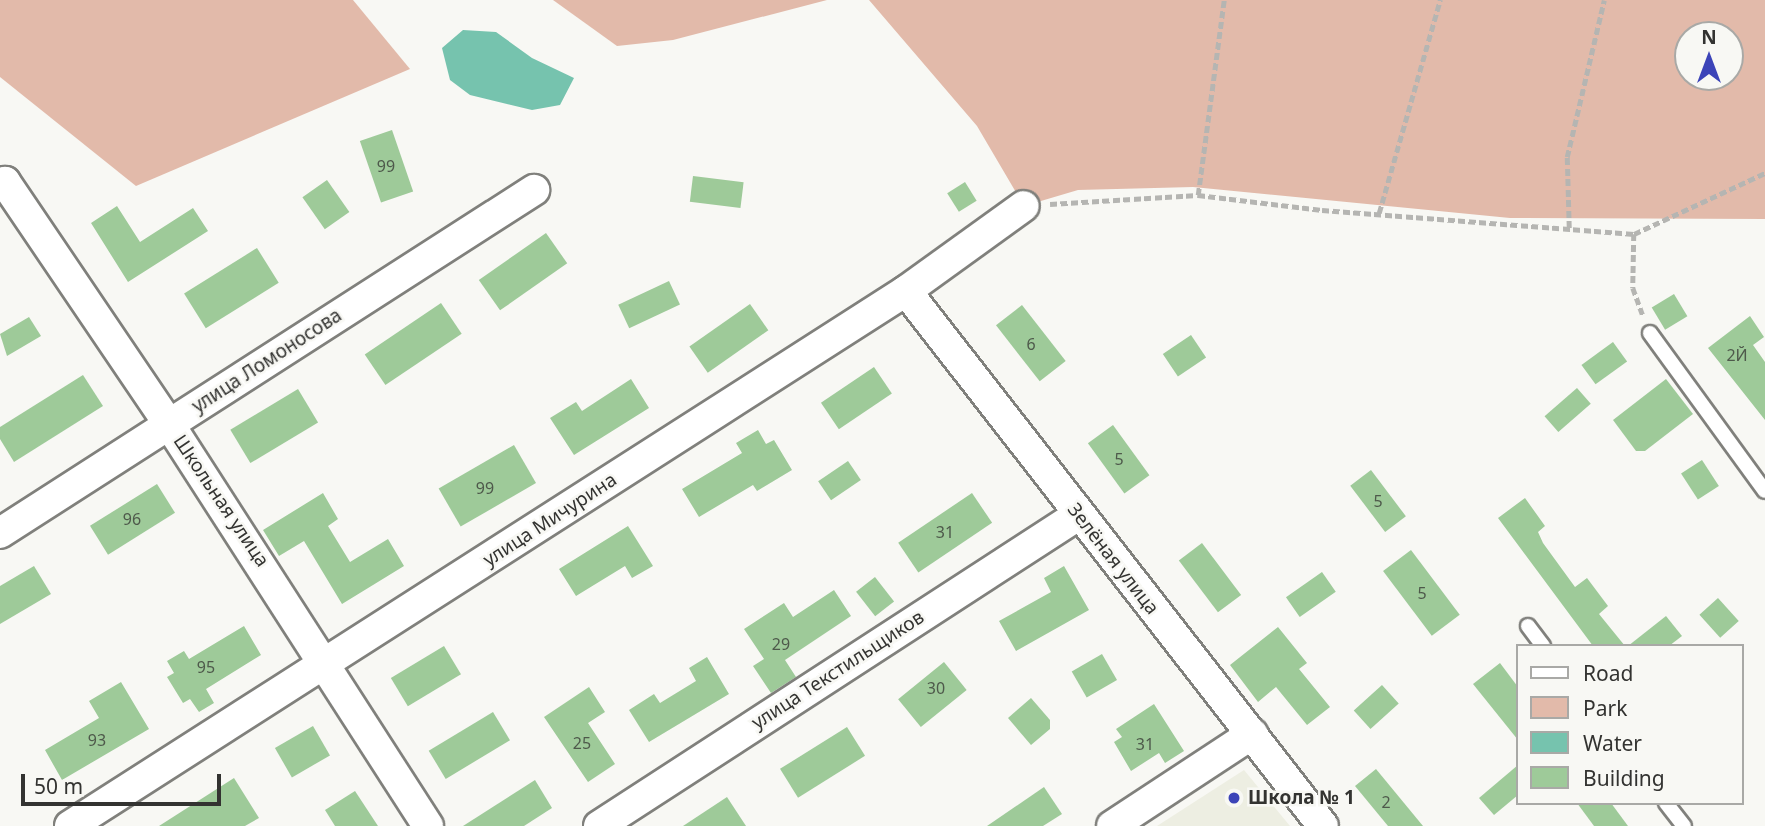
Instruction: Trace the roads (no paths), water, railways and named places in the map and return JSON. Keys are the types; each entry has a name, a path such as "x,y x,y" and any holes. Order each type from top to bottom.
{"street":[{"name":"Школьная улица","path":"2,182 169,424 327,662 428,826"},
{"name":"улица Ломоносова","path":"0,533 534,190"},
{"name":"улица Мичурина","path":"70,826 906,291 1024,206"},
{"name":"Зелёная улица","path":"906,291 1323,826"},
{"name":"улица Текстильщиков","path":"599,826 1078,515"},
{"path":"1112,826 1252,734"}],"lane":[{"path":"1650,333 1765,491"},
{"path":"1528,626 1542,644"},
{"path":"1668,805 1684,826"}],"water":[{"path":"463,30 496,32 532,58 574,78 560,105 532,110 470,95 450,80 442,48"}],"place":[{"name":"Школа № 1","path":"1234,798"}]}
